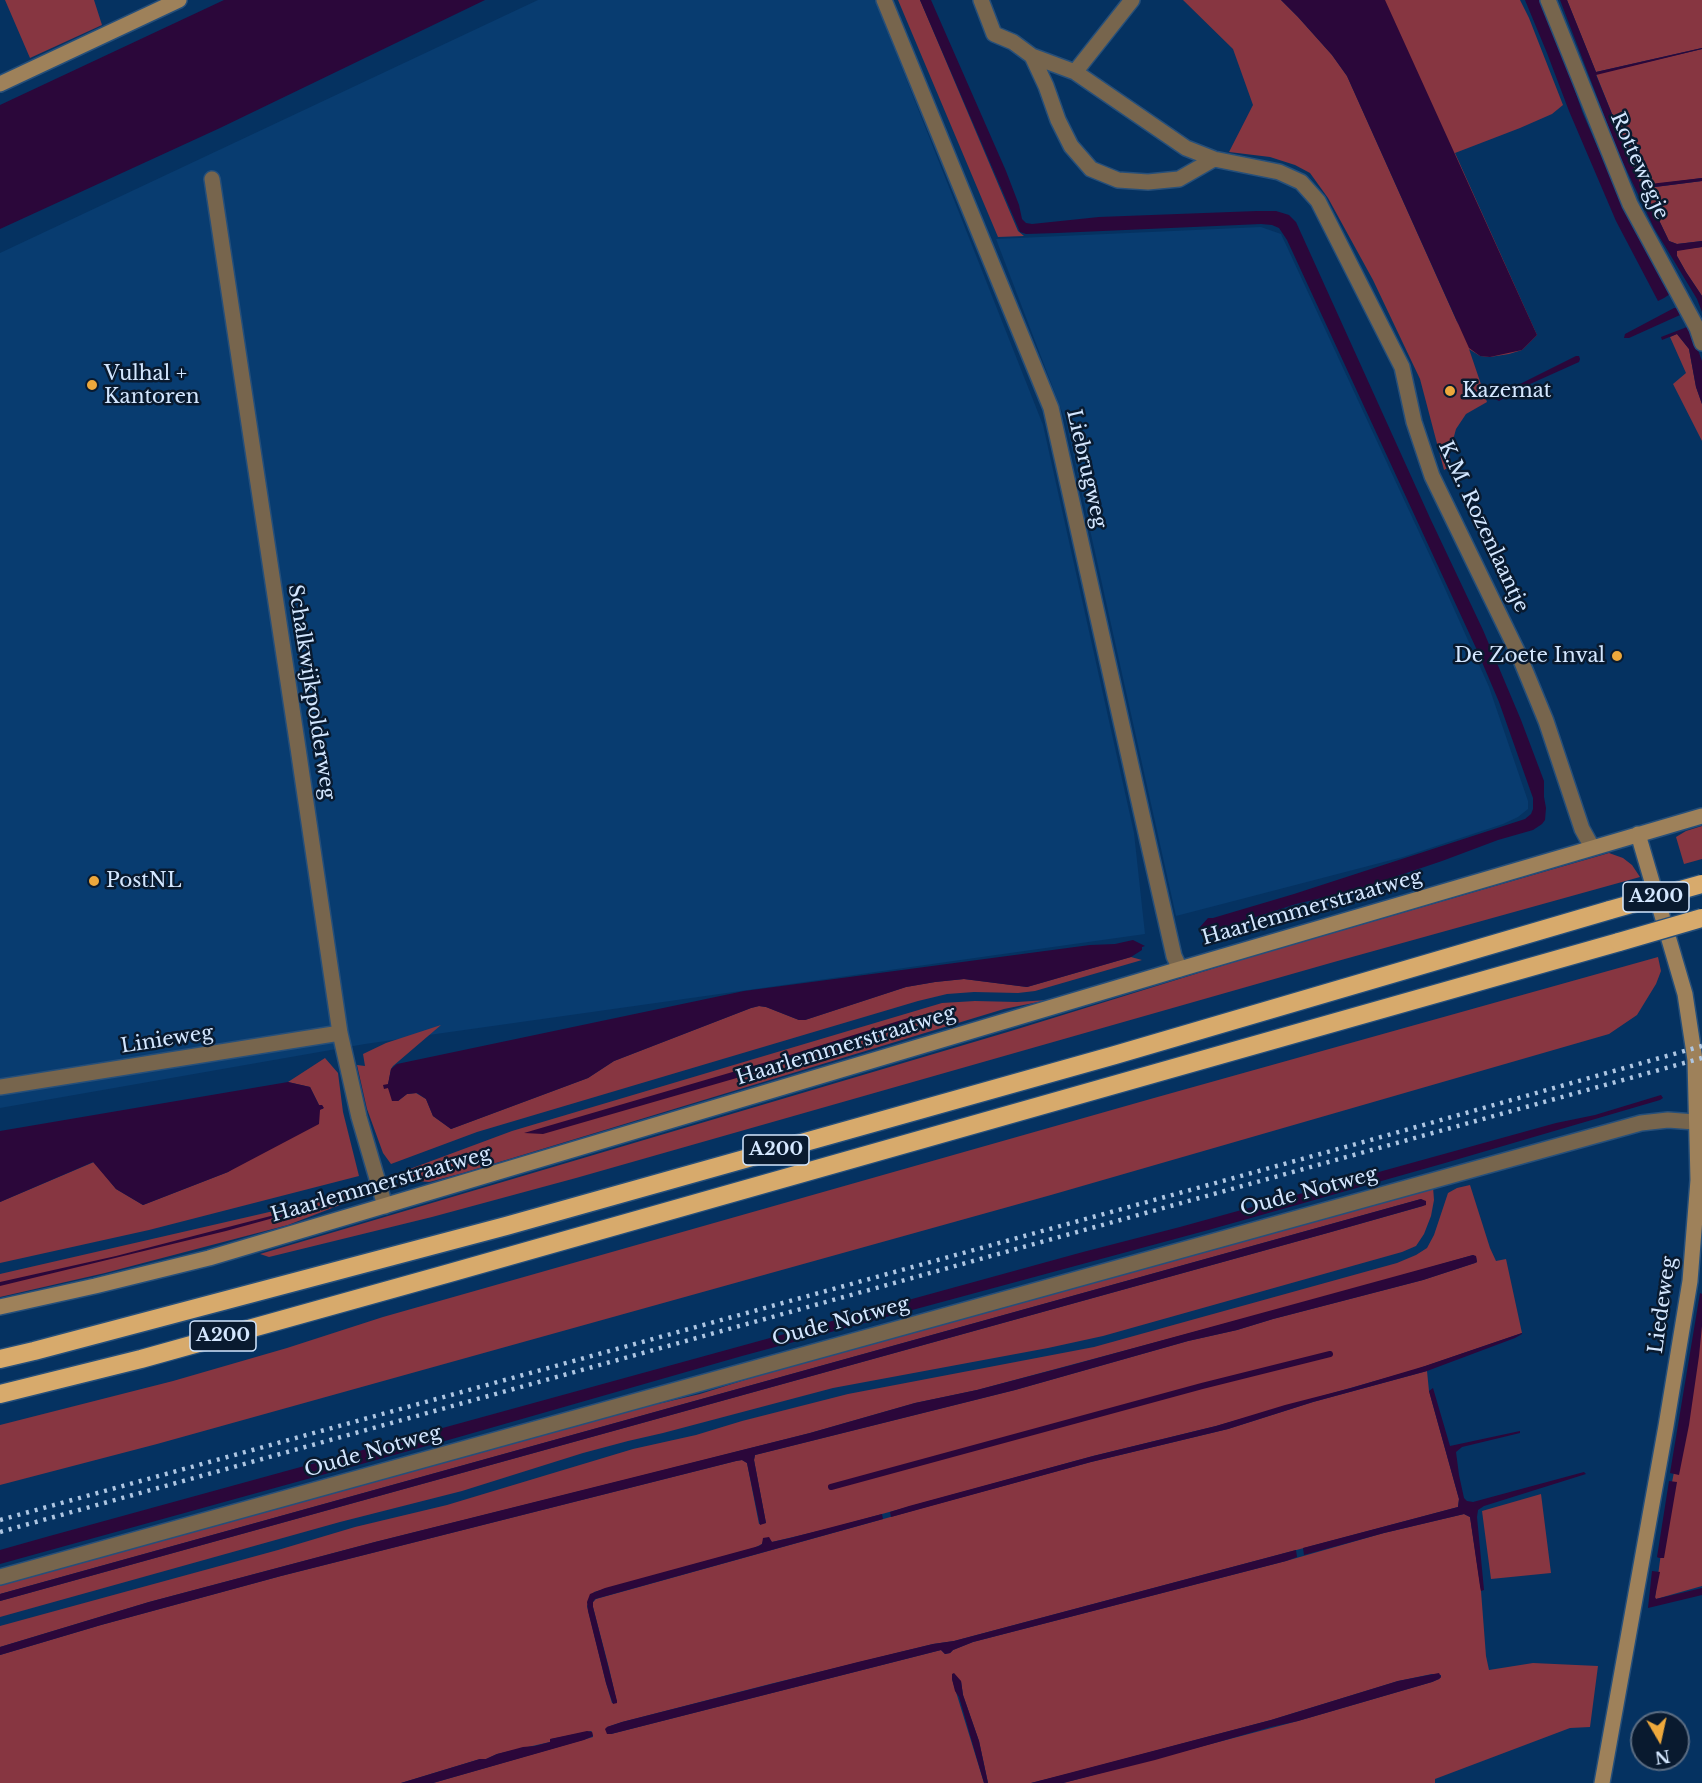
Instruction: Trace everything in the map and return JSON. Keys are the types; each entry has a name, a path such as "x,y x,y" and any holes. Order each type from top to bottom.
{"highway":[{"name":"A200","path":"0,1359 34,1352 517,1223 1115,1054 1702,884"},
{"name":"A200","path":"0,1394 141,1359 435,1277 1702,918"}],"main road":[{"path":"0,84 179,0"},
{"name":"Haarlemmerstraatweg","path":"0,1307 209,1258 1702,816"},
{"name":"Liedeweg","path":"1602,1783 1690,1281 1698,1180 1695,1060 1685,994 1638,834"}],"street":[{"name":"Liebrugweg","path":"884,0 1051,408 1151,856 1174,956 1180,969"},
{"name":"K.M. Rozenlaantje","path":"981,0 994,34 1012,42 1032,56 1075,72 1186,148 1214,159 1279,172 1300,182 1318,201 1402,367 1414,422 1432,476 1518,653 1546,721 1582,829 1592,847"},
{"path":"1075,72 1131,0"},
{"name":"Rottewegje","path":"1548,0 1630,204 1697,328 1702,343"},
{"path":"1032,56 1071,146 1091,169 1118,180 1148,182 1179,179 1214,159"},
{"name":"Schalkwijkpolderweg","path":"212,179 340,1033 359,1117 385,1206"},
{"name":"Linieweg","path":"0,1087 340,1033"},
{"name":"Oude Notweg","path":"0,1577 1641,1123 1668,1120 1695,1122"}],"shaded area":[{"path":"5,0 94,0 102,25 30,58"},
{"path":"224,0 485,0 220,128 0,229 0,105"},
{"path":"538,0 875,0 1043,425 1134,833 1145,934 365,1044 0,1108 0,253"},
{"path":"898,0 920,0 1018,231 1024,236 998,237"},
{"path":"920,0 931,0 1006,171 1022,219 1026,223 1099,217 1257,211 1276,211 1289,215 1296,222 1483,630 1521,720 1544,781 1546,808 1545,820 1542,824 1533,830 1356,890 1296,904 1201,935 1200,927 1208,918 1294,894 1525,819 1533,809 1533,798 1499,702 1476,648 1287,240 1279,228 1261,224 1057,233 1026,234 1020,232"},
{"path":"1183,0 1281,0 1332,55 1347,76 1458,324 1374,0 1520,0 1563,105 1552,114 1455,153 1537,335 1522,350 1509,354 1480,356 1469,349 1487,402 1466,414 1456,429 1448,468 1444,470 1420,379 1373,280 1328,198 1310,173 1295,165 1270,157 1229,152 1253,105 1233,49"},
{"path":"1281,0 1385,0 1537,335 1522,350 1490,357 1480,356 1469,348 1347,76 1332,55"},
{"path":"1525,0 1540,0 1583,114 1604,162 1632,224 1670,294 1658,301 1616,221"},
{"path":"1560,0 1567,0 1596,72 1702,48 1596,75 1641,185 1702,178 1702,181 1647,188 1646,193 1669,241 1677,244 1702,241 1702,247 1677,251 1677,256 1702,296 1702,312 1697,299 1654,228 1619,154"},
{"path":"1567,0 1702,0 1702,48 1596,72"},
{"path":"1702,49 1702,178 1641,186 1596,74"},
{"path":"1702,181 1702,241 1677,244 1669,241 1646,193 1647,188"},
{"path":"1261,227 1281,234 1437,571 1489,687 1528,801 1528,809 1503,824 1403,857 1176,916 1066,422 996,239"},
{"path":"1702,247 1702,296 1677,256 1677,250"},
{"path":"1677,308 1680,315 1629,338 1624,338 1625,334"},
{"path":"1687,327 1691,331 1702,361 1702,404 1696,387 1689,349 1677,334 1662,340 1661,337"},
{"path":"1677,334 1689,349 1696,387 1702,404 1702,441 1673,384 1686,373 1670,337"},
{"path":"1579,356 1579,362 1499,401 1495,399 1504,392"},
{"path":"1702,826 1702,859 1684,864 1676,837"},
{"path":"1609,853 1623,858 1632,865 1640,877 576,1178 432,1217 269,1257 260,1254 1011,1031 1260,954"},
{"path":"1133,940 1145,946 1131,957 1027,987 964,979 935,982 906,987 805,1020 799,1020 766,1007 751,1008 614,1061 588,1078 451,1129 433,1116 426,1099 417,1093 407,1094 398,1101 392,1101 388,1088 384,1089 383,1085 388,1084 391,1069 397,1064 744,991"},
{"path":"1131,957 1142,960 1035,991 947,994 918,1001 477,1132 391,1164 383,1153 367,1109 357,1065 365,1066 363,1054 386,1043 441,1025 393,1066 388,1085 384,1085 384,1088 388,1088 398,1101 407,1094 416,1093 426,1099 433,1116 451,1129 588,1078 614,1061 751,1008 766,1007 799,1020 805,1020 906,987 964,979 1027,987"},
{"path":"1658,957 1661,971 1656,984 1637,1015 1609,1034 1051,1195 157,1444 0,1485 0,1425 173,1381 383,1317"},
{"path":"1048,1000 1004,1009 463,1173 429,1182 404,1178 399,1173 512,1131 942,1003"},
{"path":"933,1013 935,1015 747,1075 543,1134 524,1133 908,1018"},
{"path":"325,1058 338,1073 343,1112 359,1176 149,1230 0,1263 0,1202 94,1162 116,1189 143,1205 228,1172 323,1109 310,1087 288,1082"},
{"path":"288,1082 310,1087 319,1105 324,1108 320,1110 319,1124 228,1172 143,1205 116,1189 93,1162 0,1202 0,1131"},
{"path":"1661,1095 1663,1098 1660,1100 1212,1229 742,1356 0,1564 0,1550 46,1537 1556,1123 1595,1115"},
{"path":"1470,1185 1496,1261 1506,1259 1522,1333 1414,1370 1216,1426 1093,1456 831,1528 772,1542 764,1538 762,1544 754,1548 594,1592 587,1606 612,1703 617,1703 593,1607 596,1599 1091,1462 1228,1429 1313,1402 1427,1371 1429,1391 1459,1499 1458,1507 954,1641 933,1644 770,1684 607,1727 611,1734 941,1650 945,1654 950,1653 973,1642 1464,1514 1470,1517 1471,1523 1489,1670 1533,1663 1598,1666 1590,1727 1570,1728 1435,1779 1435,1783 1063,1783 1298,1721 1432,1682 1441,1677 1441,1675 1432,1674 1398,1681 1271,1720 1031,1783 988,1783 979,1741 963,1695 961,1681 952,1679 984,1783 433,1783 593,1737 591,1731 551,1739 550,1742 497,1754 401,1783 0,1783 0,1655 281,1576 736,1461 742,1460 747,1463 759,1524 766,1523 755,1455 1015,1390 1188,1341 1423,1280 1475,1263 1477,1262 1476,1257 1473,1255 977,1390 915,1403 810,1433 375,1542 149,1602 0,1647 0,1626 355,1527 447,1505 633,1449 696,1435 848,1394 1094,1347 1397,1263 1427,1248 1434,1235 1448,1193"},
{"path":"1433,1187 1434,1200 1431,1216 1424,1234 1416,1246 1402,1252 1103,1336 833,1388 628,1441 462,1491 340,1522 0,1617 0,1601 1331,1232 1423,1206 1426,1203 1421,1199 0,1594 0,1584 632,1408 700,1394 802,1362"},
{"path":"352,1192 340,1205 288,1225 105,1273 0,1297 0,1274"},
{"path":"1421,1199 1426,1201 1426,1205 0,1601 0,1594"},
{"path":"313,1203 317,1204 226,1231 0,1286 0,1282 116,1256 294,1210"},
{"path":"1476,1256 1477,1262 1423,1280 1188,1341 1015,1390 755,1455 766,1523 760,1525 747,1463 742,1460 736,1461 281,1576 0,1655 0,1647 149,1602 375,1542 810,1433 915,1403 977,1390"},
{"path":"1700,1293 1702,1294 1702,1326 1699,1356 1679,1475 1670,1473"},
{"path":"1702,1301 1702,1586 1656,1599 1667,1508 1682,1431"},
{"path":"1522,1333 1515,1338 1427,1371 1313,1402 1228,1429 1091,1462 891,1517 890,1512 909,1506 1093,1456 1216,1426 1351,1388"},
{"path":"1433,1388 1450,1446 1520,1431 1520,1433 1462,1447 1456,1452 1464,1498 1467,1501 1473,1502 1584,1472 1586,1474 1484,1506 1478,1510 1484,1590 1481,1591 1470,1517 1464,1514 1304,1555 1303,1548 1458,1507 1459,1499 1429,1391"},
{"path":"1669,1481 1677,1482 1664,1558 1659,1558 1657,1557"},
{"path":"1541,1494 1551,1573 1491,1579 1482,1511"},
{"path":"882,1514 883,1519 595,1599 593,1607 617,1701 613,1704 588,1611 587,1602 590,1594 759,1546 763,1538 769,1537 772,1542"},
{"path":"1296,1550 1297,1557 1286,1561 973,1642 950,1653 945,1654 941,1650 611,1734 607,1734 605,1729 622,1722 858,1662 954,1641"},
{"path":"1652,1571 1660,1572 1656,1599 1702,1588 1702,1595 1648,1608"},
{"path":"954,1673 961,1681 963,1695 979,1741 988,1783 984,1783 959,1697 955,1691 952,1679"},
{"path":"1439,1673 1441,1677 1432,1682 1155,1760 1063,1783 1031,1783 1271,1720 1398,1681"},
{"path":"587,1731 592,1732 593,1736 433,1783 401,1783 497,1754 550,1742 550,1739"}],"waterway":[{"path":"831,1487 1202,1386 1330,1354"}],"railway":[{"path":"0,1520 1702,1046"},
{"path":"0,1532 1702,1058"}],"place":[{"name":"Vulhal + Kantoren","path":"92,385"},
{"name":"Kazemat","path":"1450,391"},
{"name":"De Zoete Inval","path":"1617,656"},
{"name":"PostNL","path":"94,881"}]}
